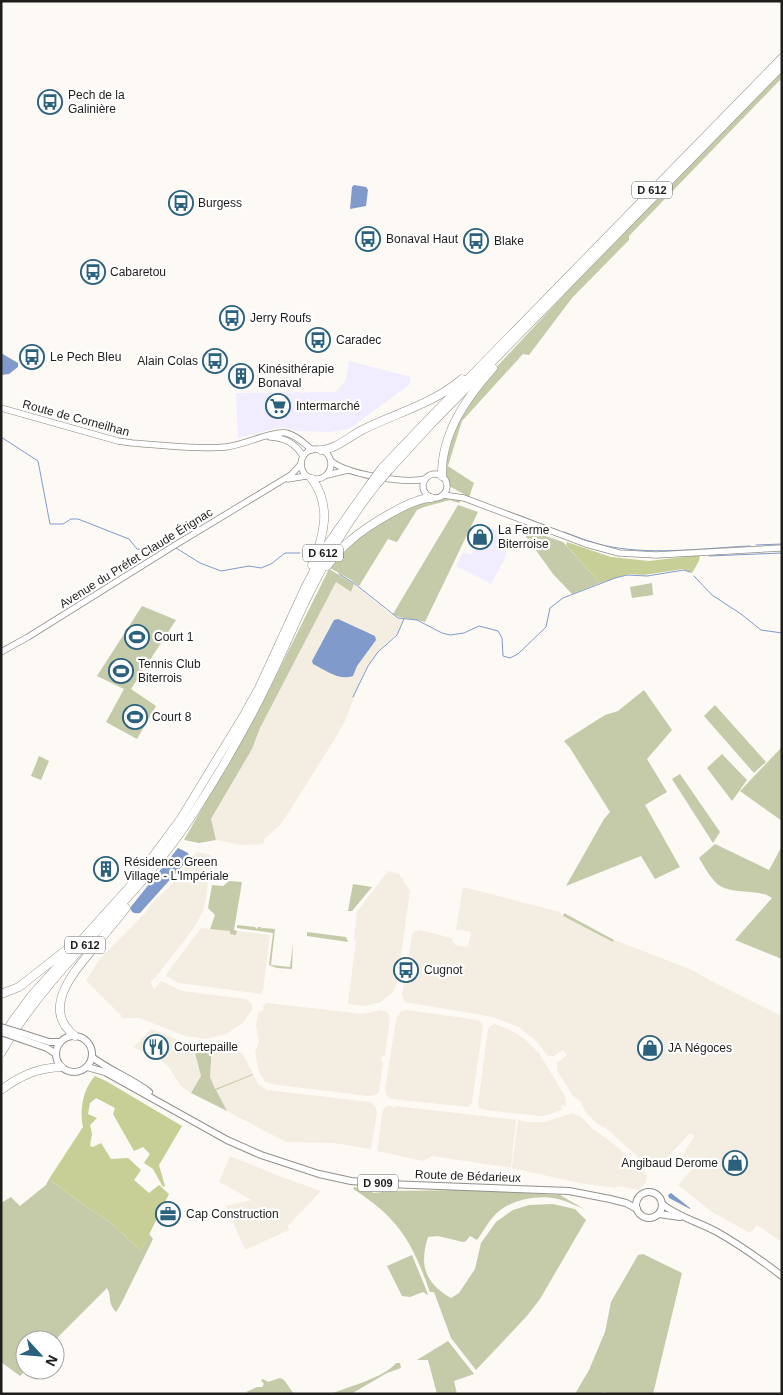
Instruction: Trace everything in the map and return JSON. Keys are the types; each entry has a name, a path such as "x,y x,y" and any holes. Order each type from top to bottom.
{"highway":[{"name":"D 612","path":"1,1040 43,981 172,840 259,688 306,586 328,544 374,483 424,424 782,58"},
{"name":"D 612","path":"386,469 782,66"},
{"path":"442,476 441,467 458,413 486,375 533,320"},
{"path":"321,450 330,449 363,430 444,392 518,327"},
{"path":"286,629 292,607 315,558 323,531 323,499 321,492 309,477"},
{"name":"D 612","path":"1,1053 20,1021 43,992 132,895 198,806 254,710 323,566 374,483"},
{"path":"302,609 331,561 349,541 406,505 425,498 431,498"},
{"path":"75,1036 63,1024 60,1012 62,997 69,978 159,867 172,840"},
{"path":"1,994 19,987 101,919"},
{"path":"1,1090 30,1072 42,1068 60,1067"}],"main road":[{"path":"1,1027 23,1036 56,1054"},
{"path":"1,1032 49,1042 60,1042 70,1036 84,1039 88,1042 92,1052 92,1057 87,1067 72,1073 60,1067 56,1054 60,1042"},
{"name":"Route de Bédarieux","path":"92,1057 133,1080 162,1102"},
{"name":"Route de Bédarieux","path":"87,1067 106,1072 236,1144 261,1155 319,1174 350,1181 569,1191 626,1203 637,1209"},
{"path":"690,1220 659,1214 652,1218 645,1218 639,1214 637,1209 638,1199 646,1193 653,1193 659,1197 662,1204 690,1220 716,1231 782,1276"},
{"name":"Route de Bédarieux","path":"610,1199 638,1199"},
{"path":"659,1214 662,1204"}],"street":[{"name":"Route de Corneilhan","path":"1,408 118,441 132,443 225,447 273,434 287,433 312,450"},
{"name":"Route de Corneilhan","path":"265,437 286,439 299,449 303,456"},
{"path":"327,475 330,468 330,460 327,454 321,450 312,450 303,456 301,464 309,477 320,479 327,475 348,470"},
{"path":"330,460 348,470 405,481 423,489"},
{"name":"Avenue du Préfet Claude Érignac","path":"1,652 291,475 301,464"},
{"path":"405,481 425,479 431,475 442,476 447,486 464,498"},
{"name":"Avenue du Préfet Claude Érignac","path":"281,481 295,477 309,477"},
{"path":"425,479 424,493 431,498 438,498 444,495 464,498 586,544 619,552 656,554 782,548"},
{"path":"444,495 447,486"}],"shaded area":[{"path":"349,361 411,377 409,385 349,429 330,432 297,431 281,427 238,438 236,393 336,392 346,380"},
{"path":"480,523 499,532 501,535 499,538 508,546 504,560 491,584 456,566 463,552 471,555 476,545 484,548 484,546 470,538 477,524 479,525"},
{"path":"336,582 351,592 354,584 391,615 403,620 398,632 378,652 365,670 345,721 278,827 265,838 263,844 242,845 216,840 211,820 252,749 260,728"},
{"path":"197,852 211,855 203,911 194,928 150,982 154,989 161,981 182,991 246,999 252,1004 252,1010 242,1024 227,1034 206,1039 185,1036 140,1018 121,1018 121,1015 86,981 99,960 174,882"},
{"path":"388,871 399,874 410,891 397,983 393,992 381,1002 365,1006 348,1004 356,940 354,939 357,912"},
{"path":"463,887 560,912 563,916 613,942 614,940 690,969 782,1016 782,1242 757,1225 750,1233 712,1212 678,1185 693,1168 682,1157 694,1136 690,1133 656,1169 651,1169 605,1127 598,1124 587,1114 580,1101 573,1096 557,1070 557,1063 567,1055 563,1050 554,1056 548,1056 538,1043 519,1027 493,1017 405,1002 402,995 412,935 415,931 420,930 451,938 455,945 468,946 471,932 456,930"},
{"path":"201,928 230,931 236,935 237,931 270,935 263,991 261,991 261,994 179,983 166,976"},
{"path":"267,1003 363,1014 381,1010 387,1012 390,1017 385,1056 382,1056 381,1061 383,1062 379,1092 368,1096 265,1082 259,1072 255,1052 259,1041 256,1025 259,1011 262,1012 264,1008 262,1006"},
{"path":"407,1010 481,1022 483,1026 472,1102 469,1107 391,1099 387,1096 385,1090 396,1020 401,1011"},
{"path":"495,1024 522,1037 539,1053 565,1096 566,1106 562,1105 563,1109 541,1116 479,1108 488,1029"},
{"path":"152,1029 193,1045 201,1076 191,1093 180,1085 168,1066 162,1061 133,1047"},
{"path":"224,1044 243,1054 253,1074 215,1089 210,1077 212,1045"},
{"path":"253,1075 258,1084 267,1090 370,1102 375,1106 377,1112 371,1149 334,1143 286,1142 227,1111 216,1090"},
{"path":"389,1105 395,1108 396,1106 516,1120 511,1168 432,1156 423,1161 377,1151 383,1109"},
{"path":"572,1113 581,1117 643,1170 647,1176 646,1182 639,1190 579,1183 512,1168 518,1120 545,1122"},
{"path":"230,1156 321,1191 288,1226 289,1230 245,1250 226,1206 252,1200 219,1182"}],"green space":[{"path":"782,69 782,78 629,236 629,240 572,298 529,355 523,354 462,421 448,466 474,483 469,497 449,486 443,473 443,465 456,421 489,375 601,255"},
{"path":"446,497 461,500 459,503 450,500 417,510 397,542 388,539 359,586 330,568 350,545 383,522 416,503"},
{"path":"458,505 478,512 425,622 393,614"},
{"path":"507,523 563,542 600,583 572,594 553,574 520,528"},
{"path":"567,542 611,557 649,561 700,555 699,561 692,573 683,569 644,575 629,574 600,583 566,545"},
{"path":"329,569 354,584 351,592 336,582 260,728 252,749 211,819 216,840 199,843 184,840 267,694"},
{"path":"652,583 653,595 632,598 630,587"},
{"name":"Tennis Club Biterrois","path":"142,606 176,620 131,689 156,706 137,739 106,722 124,689 97,676"},
{"path":"644,690 672,730 647,759 667,792 645,805 680,867 655,879 641,856 566,886 604,819 610,812 564,741 605,715 618,711"},
{"path":"715,705 766,762 754,773 704,716"},
{"path":"782,747 782,821 740,791"},
{"path":"722,754 747,780 732,801 707,768"},
{"path":"39,756 49,761 41,780 31,776"},
{"path":"680,774 720,832 713,843 672,779"},
{"path":"715,844 769,870 782,846 782,959 735,940 772,898 760,893 726,889 720,886 708,873 699,858"},
{"path":"229,881 242,882 234,930 237,931 236,935 230,934 230,931 210,929 215,915 208,908 212,885 223,886"},
{"path":"353,884 372,887 352,911 348,911"},
{"path":"564,913 614,940 613,942 563,916"},
{"path":"237,925 255,927 257,929 261,927 261,929 275,929 271,965 290,967 293,943 292,969 277,968 269,965 273,933 237,928"},
{"path":"307,932 346,937 348,942 307,936"},
{"path":"193,1045 203,1051 212,1045 210,1077 215,1089 253,1074 216,1090 227,1111 191,1093 201,1076"},
{"path":"95,1076 182,1126 159,1165 165,1186 163,1187 153,1169 144,1163 150,1154 143,1147 134,1151 113,1114 115,1108 96,1098 90,1103 88,1114 97,1118 90,1125 92,1134 90,1146 93,1147 101,1143 111,1159 128,1158 141,1170 134,1180 149,1193 159,1185 169,1194 141,1251 110,1222 49,1179 83,1127 83,1100"},
{"path":"49,1179 110,1222 141,1251 149,1234 153,1239 116,1312 111,1305 107,1288 65,1330 15,1330 15,1372 1,1362 1,1203 11,1197 20,1206 46,1185"},
{"path":"354,1187 372,1191 373,1193 466,1190 560,1195 584,1209 558,1199 532,1198 506,1206 499,1211 477,1240 470,1236 463,1242 438,1236 428,1237 424,1257 426,1273 435,1286 451,1298 459,1293 475,1269 481,1243 496,1222 513,1210 529,1205 553,1204 575,1209 586,1220 540,1299 526,1317 476,1370 451,1338 434,1292 430,1292 417,1259 402,1233 382,1210 353,1189"},
{"path":"643,1254 682,1273 653,1394 611,1394 602,1392 602,1394 575,1394 589,1370 605,1332 611,1302 638,1255"},
{"path":"412,1255 428,1295 423,1292 410,1297 402,1296 387,1266"},
{"path":"448,1341 474,1374 454,1381 457,1394 437,1394 428,1360 417,1360"},
{"path":"396,1363 400,1363 401,1368 387,1373 351,1394 331,1394 375,1377"},
{"path":"280,1378 284,1380 294,1394 251,1394 246,1392 262,1387 264,1384 261,1380 263,1379 268,1382"}],"water":[{"path":"354,185 366,187 368,190 366,206 350,209 352,187"},
{"path":"1,353 18,363 18,367 9,374 1,375"},
{"path":"338,619 375,636 376,640 357,666 353,676 337,676 313,664 312,661 334,620"},
{"path":"178,848 188,853 189,857 185,863 140,913 133,912 130,908"},
{"path":"671,1193 690,1209 669,1198 668,1195"}],"waterway":[{"path":"1,437 38,461 50,524 63,524 71,519 78,519 129,539 137,549 147,550 171,544"},
{"path":"518,515 559,531"},
{"path":"564,532 588,541 629,549 681,550 750,546"},
{"path":"756,545 782,544"},
{"path":"176,548 200,563 221,571 249,566 261,568 271,564 285,553 300,553"},
{"path":"709,556 782,553"},
{"path":"339,574 355,584 398,618 417,620 450,635 464,633 479,626 498,631 502,638 503,656 510,658 518,654 546,627 550,608 563,598 627,575 647,576 684,570 690,572"},
{"path":"694,576 712,595 761,630 782,633"},
{"path":"353,697 368,666 378,652 397,635 404,619"}],"place":[{"name":"Pech de la Galinière","path":"50,102"},
{"name":"Burgess","path":"181,203"},
{"name":"Bonaval Haut","path":"368,239"},
{"name":"Blake","path":"476,241"},
{"name":"Cabaretou","path":"93,272"},
{"name":"Jerry Roufs","path":"232,318"},
{"name":"Caradec","path":"318,340"},
{"name":"Le Pech Bleu","path":"32,357"},
{"name":"Alain Colas","path":"215,361"},
{"name":"Kinésithérapie Bonaval","path":"241,376"},
{"name":"Intermarché","path":"278,406"},
{"name":"La Ferme Biterroise","path":"480,537"},
{"name":"Court 1","path":"137,637"},
{"name":"Tennis Club Biterrois","path":"121,671"},
{"name":"Court 8","path":"135,717"},
{"name":"Résidence Green Village - L'Impériale","path":"106,869"},
{"name":"Cugnot","path":"406,970"},
{"name":"Courtepaille","path":"156,1047"},
{"name":"JA Négoces","path":"650,1048"},
{"name":"Angibaud Derome","path":"735,1163"},
{"name":"Cap Construction","path":"168,1214"}]}
